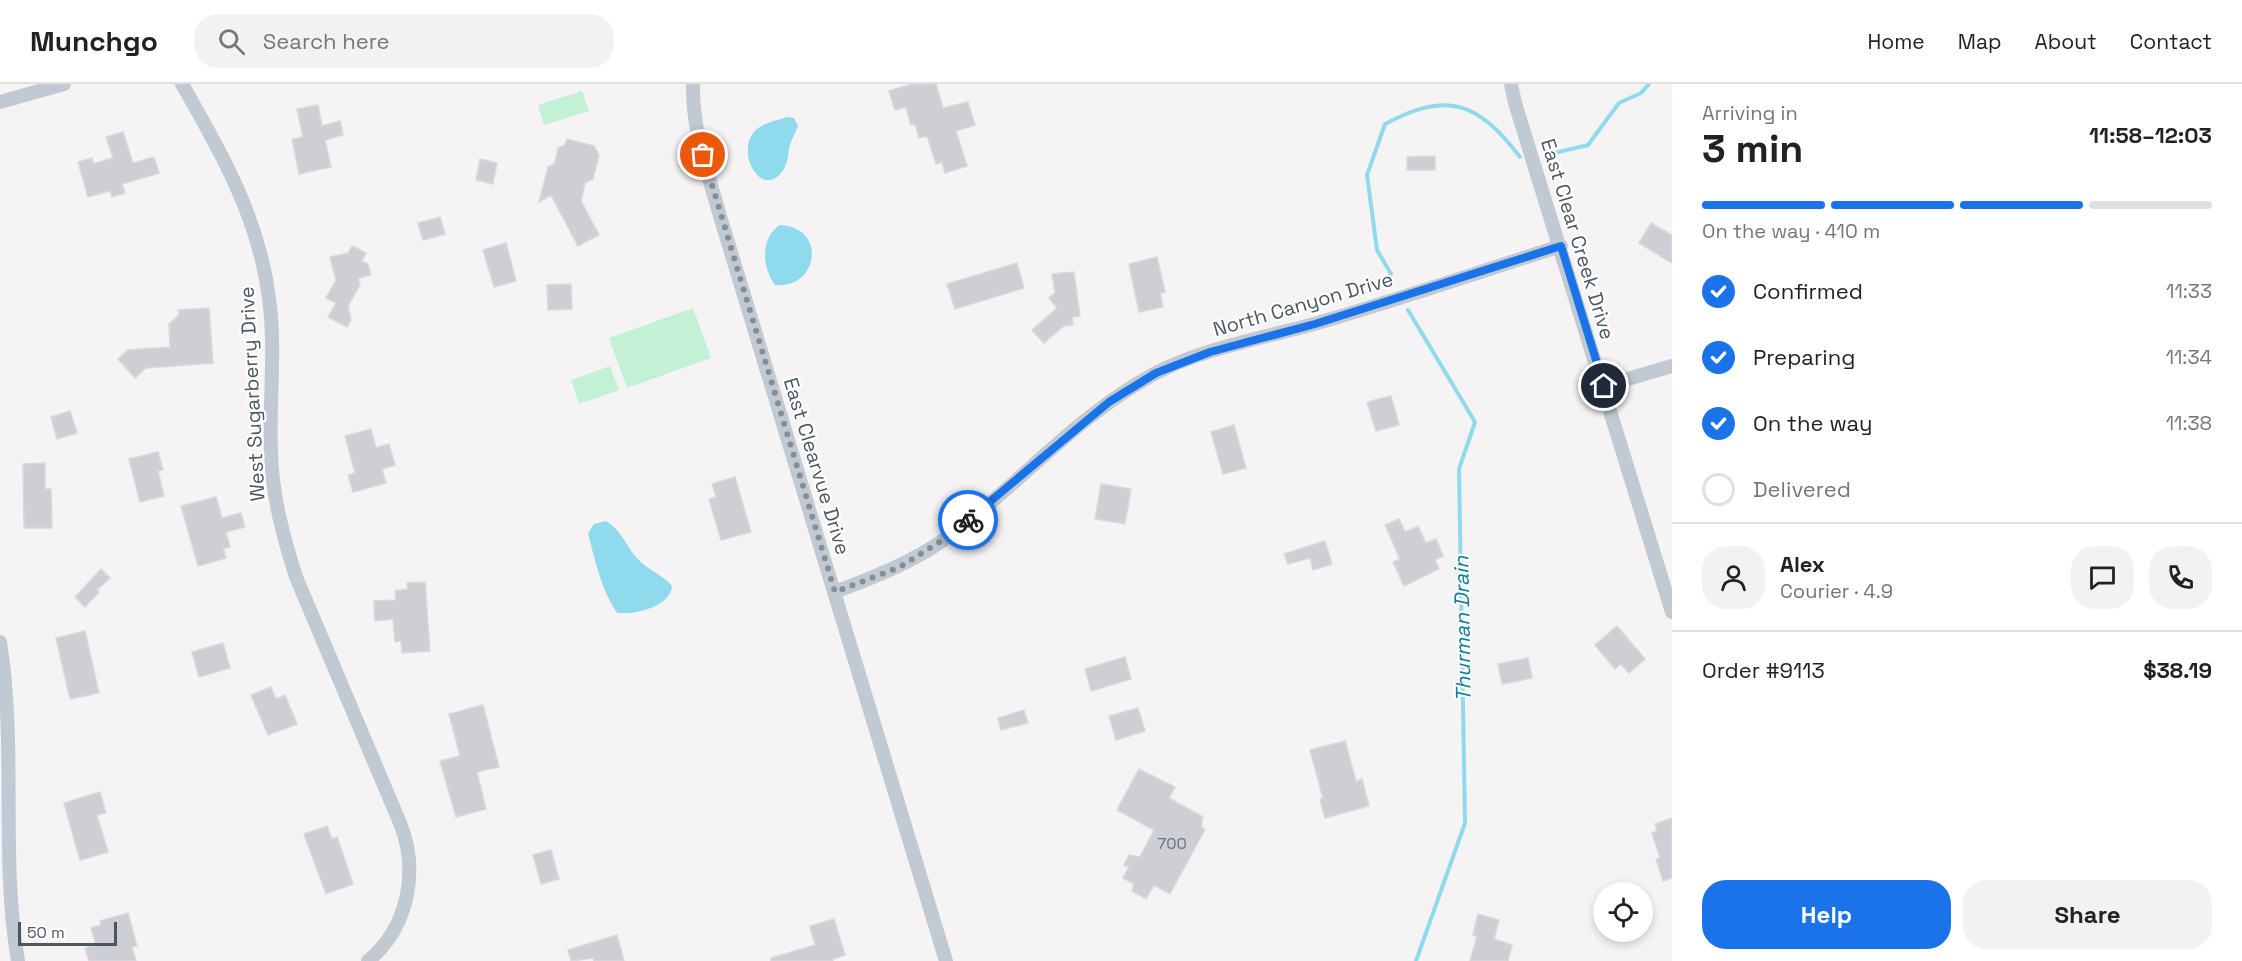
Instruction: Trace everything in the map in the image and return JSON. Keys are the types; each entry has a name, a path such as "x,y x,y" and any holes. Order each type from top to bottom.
{"street":[{"path":"0,102 64,84"},
{"name":"West Sugarberry Drive","path":"182,84 232,173 255,234 269,299 273,354 271,456 279,518 296,577 405,836 410,881 403,911 390,938 368,961"},
{"name":"East Clearvue Drive","path":"693,84 693,109 697,136 946,961"},
{"name":"East Clear Creek Drive","path":"1511,84 1672,612"},
{"name":"North Canyon Drive","path":"835,592 900,567 944,539 1006,490 1109,402 1156,373 1210,352 1315,324 1561,246"},
{"path":"1604,386 1672,366"},
{"path":"0,642 5,691 3,856 6,900 18,961"}],"green space":[{"path":"582,91 589,111 544,125 538,105"},
{"path":"693,308 711,358 627,388 609,338"},
{"path":"610,366 619,390 579,404 571,380"}],"water":[{"path":"787,117 794,118 798,126 785,166 781,173 773,179 766,180 753,170 749,161 749,141 761,126"},
{"path":"780,225 796,229 806,236 811,247 812,258 808,269 800,278 789,284 775,285 767,270 765,253 769,237"},
{"path":"606,521 620,534 641,562 672,586 670,593 658,604 633,613 617,613 611,604 596,564 588,533 594,524"}],"building":[{"path":"912,84 936,84 943,108 968,102 975,125 956,131 967,166 945,173 942,162 936,164 927,136 919,138 915,124 911,125 906,107 895,110 889,91"},
{"path":"318,105 322,126 340,121 343,135 325,140 331,167 299,174 292,139 303,137 297,109"},
{"path":"123,132 133,163 154,157 159,173 122,184 125,193 112,197 110,191 88,197 78,162 92,158 93,164 113,158 106,137"},
{"path":"567,139 594,146 599,155 593,179 585,183 581,201 599,235 578,246 551,195 539,202 548,167 555,163 558,148 565,145"},
{"path":"1435,156 1435,170 1407,170 1407,157"},
{"path":"480,159 497,163 493,184 476,180"},
{"path":"440,217 445,234 423,240 418,223"},
{"path":"1651,223 1672,235 1672,263 1639,243"},
{"path":"506,243 516,281 494,287 483,250"},
{"path":"352,246 366,253 362,261 368,264 371,275 358,278 360,285 348,306 351,320 347,327 328,317 336,303 326,298 336,280 330,257 348,253"},
{"path":"1157,257 1165,292 1160,293 1163,307 1139,312 1129,264"},
{"path":"1017,263 1024,288 955,309 947,284"},
{"path":"1074,272 1080,316 1072,317 1073,325 1064,326 1044,343 1032,330 1057,308 1049,298 1055,293 1052,274"},
{"path":"571,284 572,309 548,310 547,285"},
{"path":"209,308 213,363 146,368 135,378 118,359 128,350 170,347 169,324 179,315 178,310"},
{"path":"1391,396 1399,425 1376,431 1367,402"},
{"path":"70,411 77,433 57,439 51,417"},
{"path":"1234,425 1246,468 1223,474 1211,432"},
{"path":"371,429 376,448 389,444 395,465 382,469 386,483 353,492 348,475 355,473 345,436"},
{"path":"158,452 163,470 158,471 164,496 140,502 129,459"},
{"path":"45,463 45,489 51,489 52,528 24,528 23,464"},
{"path":"735,477 751,532 721,540 709,499 716,497 712,484"},
{"path":"1101,484 1131,489 1125,524 1095,519"},
{"path":"216,497 222,518 241,513 245,527 226,532 230,547 223,549 226,558 198,566 181,506"},
{"path":"1399,519 1405,532 1418,526 1426,543 1436,539 1443,556 1435,560 1439,569 1404,586 1393,562 1400,559 1385,525"},
{"path":"1325,541 1332,564 1313,570 1310,558 1288,564 1284,554"},
{"path":"101,569 110,578 97,590 99,592 85,607 75,597"},
{"path":"425,582 430,651 402,653 401,641 395,642 393,619 375,621 374,601 396,600 395,591 408,589 407,583"},
{"path":"1617,626 1645,659 1629,673 1621,664 1615,669 1595,645"},
{"path":"85,631 99,693 70,699 56,638"},
{"path":"223,643 230,668 199,677 192,652"},
{"path":"1125,657 1131,679 1091,691 1085,669"},
{"path":"1528,658 1532,678 1502,684 1498,664"},
{"path":"271,687 276,699 285,695 297,724 268,735 251,695"},
{"path":"483,705 499,767 477,772 486,809 456,817 440,761 460,756 449,714"},
{"path":"1138,708 1145,731 1116,740 1109,716"},
{"path":"1024,710 1028,723 1001,730 998,718"},
{"path":"1345,741 1356,781 1362,779 1369,806 1325,818 1320,799 1323,798 1310,750"},
{"path":"1139,769 1175,787 1169,798 1203,817 1201,827 1205,829 1170,894 1154,885 1146,899 1132,891 1134,884 1123,878 1129,867 1124,865 1129,855 1140,857 1154,830 1117,810"},
{"path":"100,792 106,813 97,815 108,852 80,860 64,803"},
{"path":"1672,818 1672,878 1663,881 1656,859 1660,858 1652,833 1657,831 1655,824"},
{"path":"327,826 332,839 337,837 353,884 326,894 304,834"},
{"path":"551,850 559,879 541,884 533,855"},
{"path":"128,913 137,946 132,947 136,961 89,961 85,948 96,945 91,928 101,925 100,921"},
{"path":"1478,914 1499,920 1494,939 1512,945 1508,961 1470,961 1477,936 1473,935"},
{"path":"834,919 845,955 833,961 771,961 771,958 815,945 810,926"},
{"path":"617,935 624,961 594,961 593,958 571,961 568,950"}],"waterway":[{"name":"Thurman Drain","path":"1550,154 1588,145 1619,103 1641,93 1649,84"},
{"name":"Thurman Drain","path":"1391,274 1377,250 1367,175 1385,124 1426,107 1444,105 1460,107 1475,113 1489,124 1520,157"},
{"name":"Thurman Drain","path":"1408,310 1475,422 1459,469 1465,823 1416,961"}],"way so far":[{"path":"703,155 835,592 900,567 944,539 968,520"}],"route":[{"path":"968,520 1109,402 1156,373 1210,352 1315,324 1561,246 1604,386"}]}
